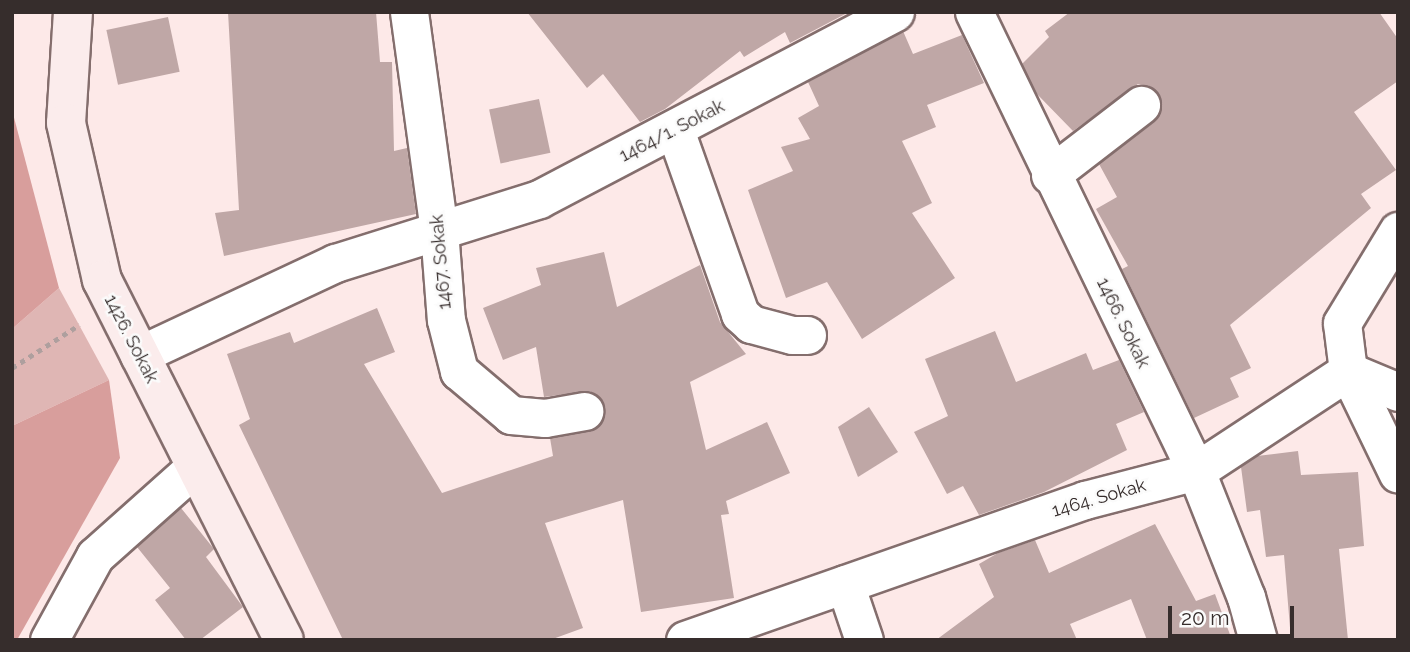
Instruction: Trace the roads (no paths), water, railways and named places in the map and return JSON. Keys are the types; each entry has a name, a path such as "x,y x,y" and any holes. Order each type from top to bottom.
{"main road":[{"name":"1426. Sokak","path":"73,12 65,122 102,280 284,640"}],"street":[{"name":"1467. Sokak","path":"409,12 439,230 446,320 459,371 510,415 545,418 584,411"},
{"name":"1466. Sokak","path":"974,12 1050,175 1196,471 1246,597 1258,640"},
{"name":"1464/1. Sokak","path":"139,355 335,263 540,199 894,13"},
{"path":"1050,175 1142,105"},
{"path":"675,130 740,314 751,324 792,335 807,335"},
{"path":"1398,231 1342,323 1348,371 1398,474"},
{"path":"1348,371 1398,392"},
{"name":"1464. Sokak","path":"684,640 1085,500 1196,471 1348,371"},
{"path":"49,640 95,556 195,467"},
{"path":"845,584 864,640"}]}
